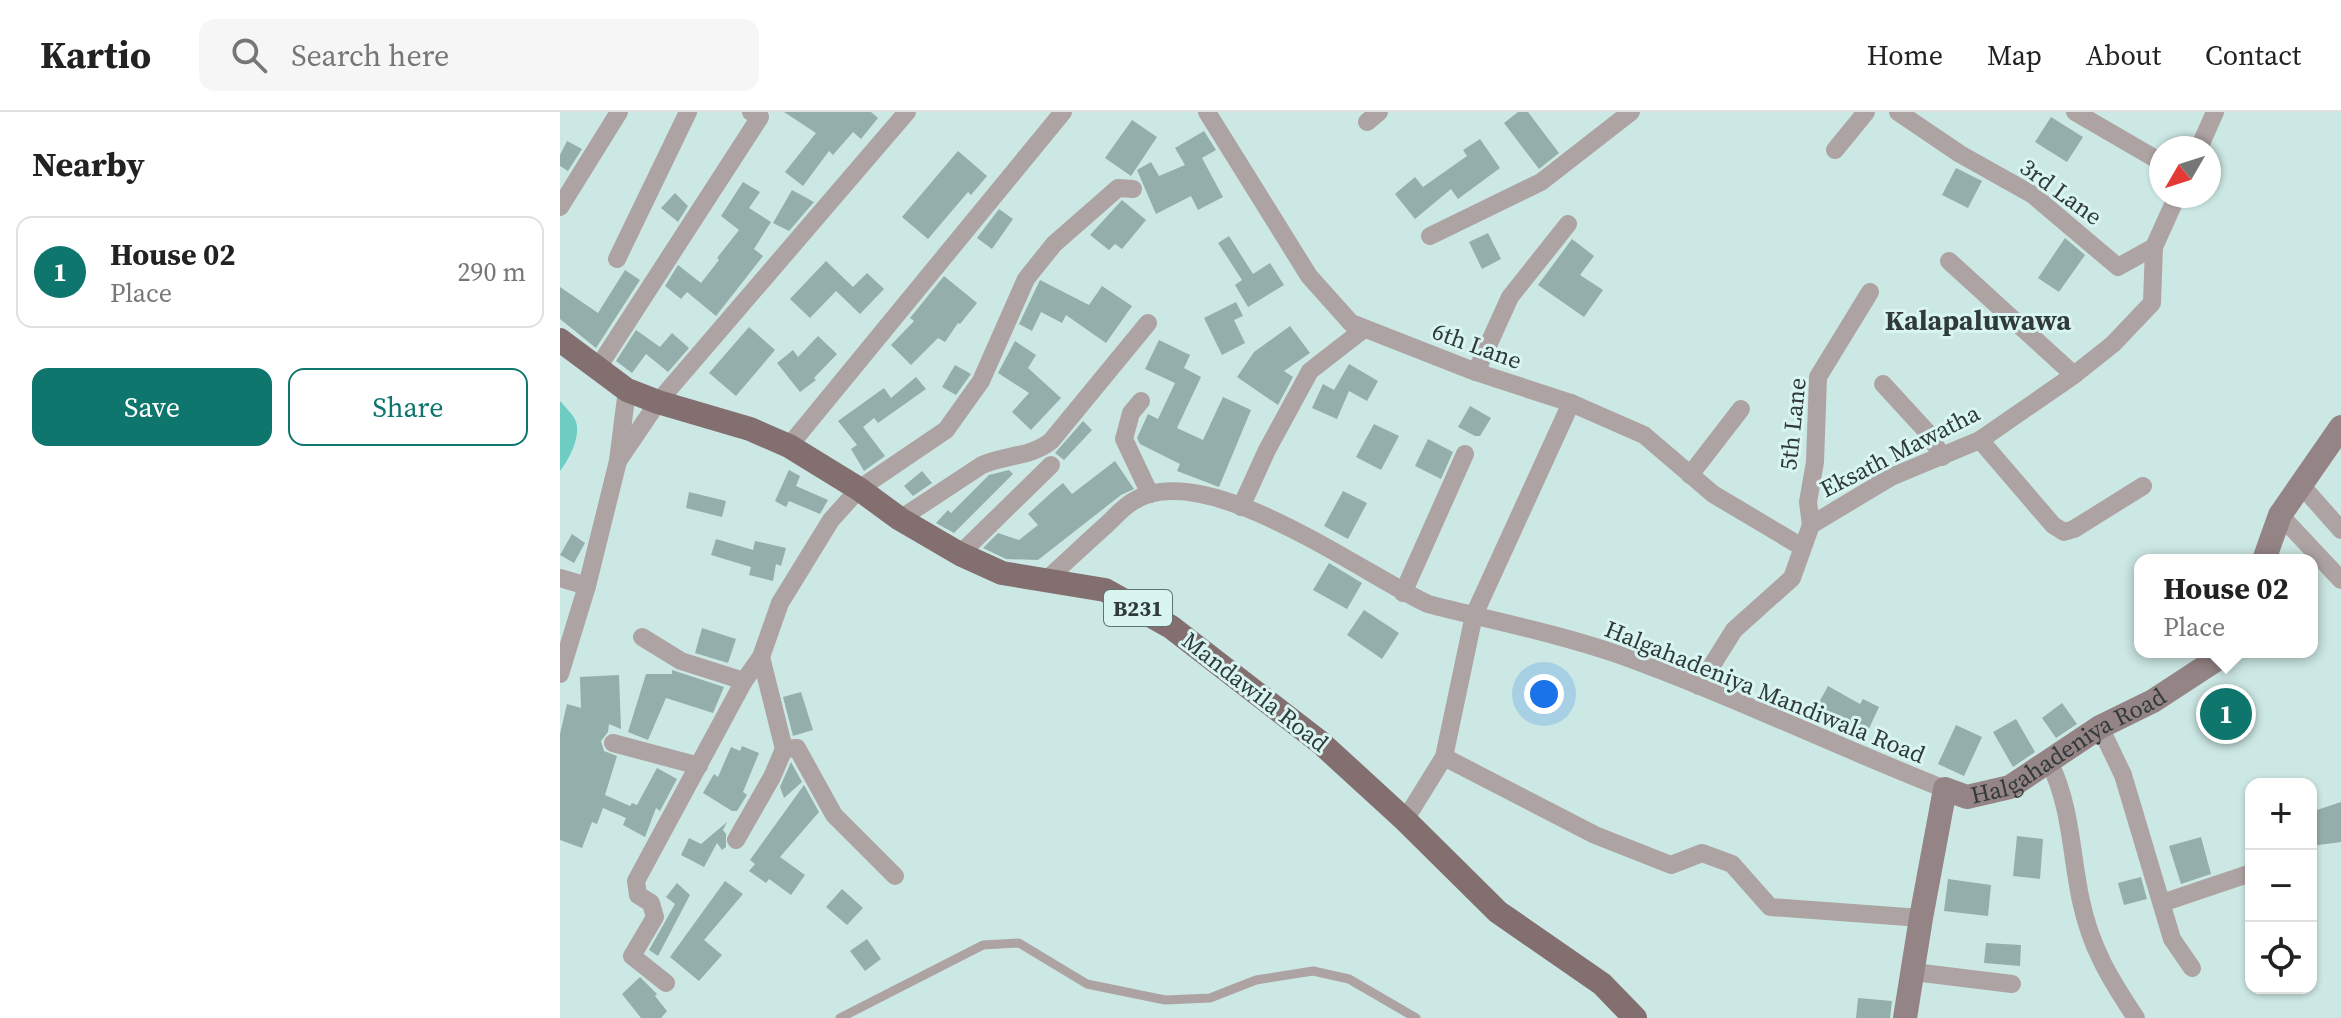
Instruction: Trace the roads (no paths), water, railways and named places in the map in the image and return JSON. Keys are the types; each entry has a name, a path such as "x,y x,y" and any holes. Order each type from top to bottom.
{"main road":[{"name":"Mandawila Road","path":"560,340 627,390 750,429 789,446 859,489 900,519 960,554 1002,573 1105,590 1171,627 1321,743 1498,912 1602,984 1635,1018"}],"street":[{"path":"560,207 619,112"},
{"path":"617,259 688,112"},
{"path":"597,369 760,117 751,112"},
{"path":"618,461 658,402 907,112"},
{"path":"789,446 1063,112"},
{"name":"6th Lane","path":"1207,112 1309,276 1351,323 1476,372 1571,403 1644,435 1713,494 1802,547"},
{"path":"1430,236 1541,182 1631,112"},
{"path":"1835,150 1866,112"},
{"name":"3rd Lane","path":"1898,112 1960,154 2033,195 2118,267 2154,247"},
{"path":"2075,112 2149,155"},
{"path":"2204,136 2215,112"},
{"path":"666,983 632,956 655,917 651,903 638,895 636,881 744,681 761,657 780,603 831,520 859,489 946,430 981,381 1026,279 1054,244 1118,188 1133,189"},
{"name":"Eksath Mawatha","path":"1699,686 1734,630 1792,578 1811,525 1891,477 1980,440 2113,344 2152,303 2154,247 2172,208"},
{"path":"1476,372 1510,297 1568,224"},
{"path":"1949,261 2074,375"},
{"name":"5th Lane","path":"1811,525 1808,502 1815,462 1818,377 1870,292"},
{"path":"900,519 982,465 996,459 1038,452 1148,323"},
{"path":"1241,507 1267,450 1310,371 1364,329"},
{"path":"1883,384 1929,434 1942,457"},
{"path":"560,674 587,586 618,461 627,390"},
{"path":"1046,580 1133,501 1150,494 1124,439 1131,413 1141,401"},
{"path":"1405,820 1444,757 1474,615 1571,403"},
{"path":"1690,475 1741,409"},
{"path":"2266,554 2280,515 2341,427"},
{"path":"1980,440 2053,525 2064,532 2074,529 2143,486"},
{"path":"1403,593 1465,454"},
{"path":"960,554 1051,465"},
{"path":"2302,486 2341,530"},
{"name":"Halgahadeniya Mandiwala Road","path":"1150,494 1161,490 1194,492 1241,507 1307,536 1403,593 1428,604 1615,654 1945,789"},
{"path":"2280,515 2317,554"},
{"path":"2318,555 2341,580"},
{"path":"560,578 587,586"},
{"path":"642,637 681,661 744,681"},
{"path":"736,840 772,777 784,749 761,657"},
{"name":"Halgahadeniya Road","path":"1945,789 1967,797 2010,787 2100,727 2153,701 2219,658"},
{"path":"2100,727 2123,775 2172,939 2192,968"},
{"path":"613,743 699,766"},
{"path":"784,749 797,748 834,815 895,876"},
{"path":"1444,757 1595,835 1671,865 1702,853 1732,864 1770,907 1921,918"},
{"path":"2049,762 2060,783 2082,904 2103,968 2136,1018"},
{"path":"1905,1018 1945,789"},
{"path":"2162,903 2245,875"},
{"path":"1914,972 2012,984"}],"lane":[{"path":"840,1018 983,945 1019,943 1087,984 1165,1000 1210,998 1256,980 1313,971 1349,979 1416,1018"}],"water":[{"path":"560,401 576,422 577,434 560,471"}],"place":[{"name":"House 02","path":"2226,714"}],"district":[{"name":"Kalapaluwawa","path":"1978,320"}]}
